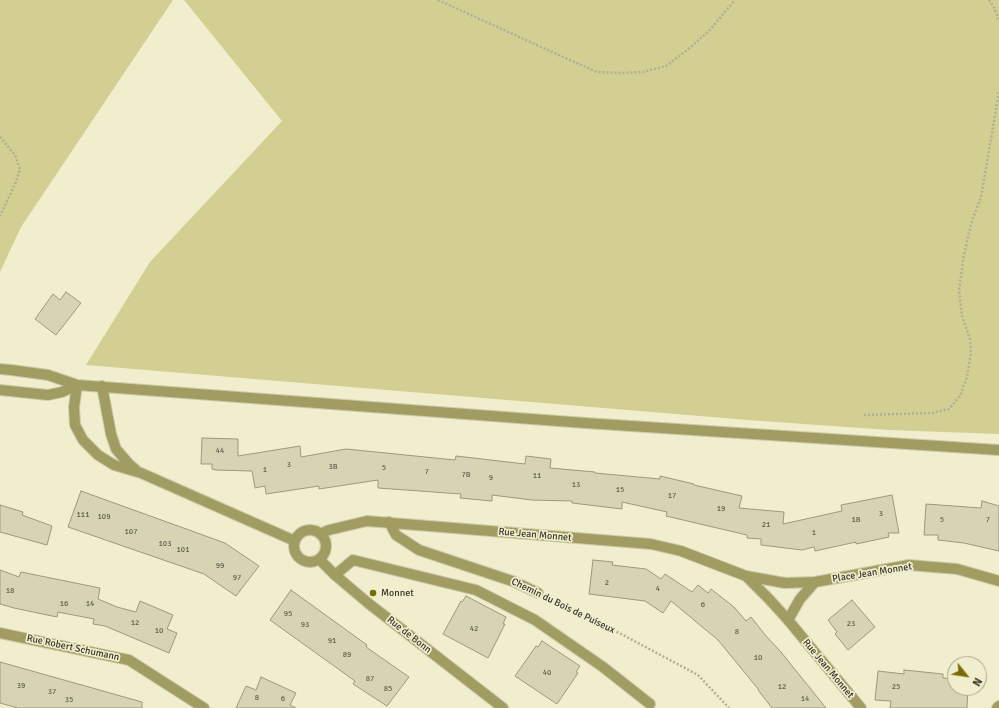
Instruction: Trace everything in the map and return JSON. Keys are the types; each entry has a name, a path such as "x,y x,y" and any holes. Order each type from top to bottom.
{"street":[{"path":"0,369 48,375 77,385 592,423 999,450"},
{"path":"0,390 48,395 62,392 77,385"},
{"path":"77,385 74,407 75,424 83,440 98,455 114,465 141,474 295,541"},
{"path":"102,386 111,434 116,448 129,464 141,474"},
{"name":"Rue Jean Monnet","path":"320,534 329,530 366,521 651,544 681,551 746,576 785,582 815,582"},
{"name":"Chemin du Bois de Puiseux","path":"389,522 396,535 419,550 514,582 538,593"},
{"path":"311,530 320,534 325,542 325,552 319,559 314,561 310,562 300,559 297,556 294,546 295,541 301,533 311,530"},
{"name":"Rue de Bonn","path":"319,559 335,575 368,603 502,708"},
{"path":"335,575 353,560 476,590 535,620 603,667 650,704"},
{"name":"Place Jean Monnet","path":"815,582 909,565 957,569 999,581"},
{"name":"Rue Jean Monnet","path":"746,576 788,620 861,708"},
{"path":"788,620 800,599 815,582"},
{"name":"Rue Robert Schumann","path":"0,633 129,660 204,708"}],"path":[{"path":"438,0 597,72 619,73 643,72 666,66 709,31 735,0"},
{"path":"989,0 999,21"},
{"path":"864,415 932,413 949,409 960,396 967,377 971,353 970,339 962,316 959,290 964,254 972,221 981,197 999,92"},
{"path":"0,137 15,155 20,169 16,182 0,216"},
{"name":"Chemin du Bois de Puiseux","path":"538,593 623,635 698,675 729,708"}],"shaded area":[{"path":"0,0 173,0 21,227 0,272"},
{"path":"184,0 999,0 999,434 889,430 748,420 86,365 150,262 282,121"}],"building":[{"path":"66,292 81,303 56,335 35,319 53,294 60,300"},
{"path":"202,438 238,439 238,456 300,446 301,457 346,449 455,460 456,456 525,464 526,456 551,459 550,468 660,479 660,476 742,496 739,508 784,512 783,524 842,511 841,505 892,495 899,533 888,533 889,537 856,544 856,542 815,551 814,547 802,550 761,545 761,539 747,538 747,535 666,516 667,512 622,502 622,509 572,503 572,501 532,500 492,495 492,501 460,498 461,494 378,488 378,480 319,489 319,486 266,494 265,486 255,488 252,471 216,470 212,469 212,464 201,464"},
{"path":"81,491 225,543 259,566 236,596 204,574 68,527"},
{"path":"982,501 999,506 999,551 964,543 938,540 938,535 924,535 926,504 981,508"},
{"path":"0,505 23,512 22,515 52,526 47,545 0,532"},
{"path":"593,560 613,562 612,565 646,569 661,579 665,574 692,592 698,585 708,593 711,589 734,607 746,621 751,617 826,708 772,708 718,640 671,601 663,613 645,601 589,594"},
{"path":"0,570 19,577 21,572 100,588 98,599 117,607 136,612 140,601 173,615 167,629 177,633 169,653 105,626 93,624 94,619 58,612 57,617 0,604"},
{"path":"291,590 367,645 366,647 409,677 387,706 353,684 355,681 270,620"},
{"path":"466,596 506,617 503,624 505,624 488,658 443,634 461,601 462,602"},
{"path":"852,600 875,627 848,650 835,634 837,632 828,620"},
{"path":"542,641 580,666 576,672 578,673 557,704 515,676 536,646 538,647"},
{"path":"0,662 142,702 142,708 18,708 0,703"},
{"path":"904,670 943,674 943,678 947,678 947,696 968,696 967,708 890,708 891,701 875,700 878,671 904,674"},
{"path":"261,677 296,693 290,705 296,708 236,708 246,686 256,690"}],"place":[{"name":"Monnet","path":"373,593"}]}
